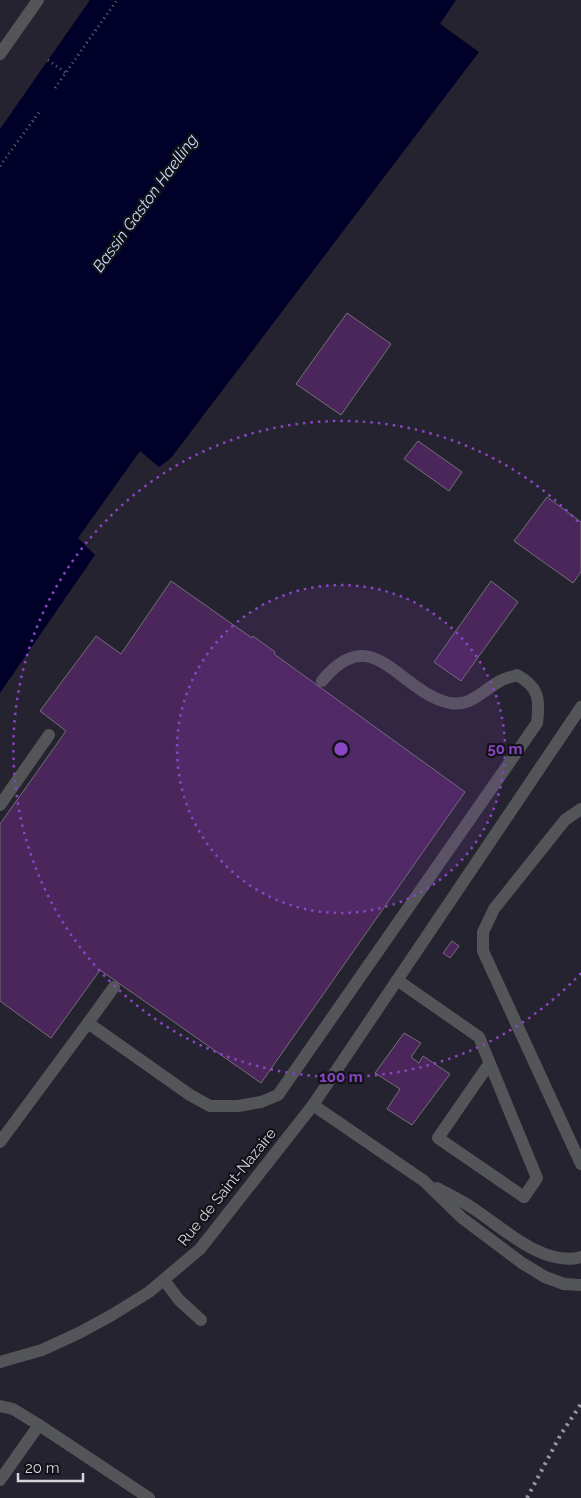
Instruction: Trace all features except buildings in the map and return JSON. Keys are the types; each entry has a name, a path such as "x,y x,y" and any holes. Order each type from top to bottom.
{"street":[{"path":"0,54 38,0"},
{"path":"88,1023 190,1095 210,1106 253,1103 278,1095 537,723 540,701 530,682 516,676 501,680 482,694 468,701 451,703 430,695 367,655 348,657 331,670 322,681"},
{"name":"Rue de Saint-Nazaire","path":"0,1362 42,1350 79,1333 149,1292 200,1249 313,1105 397,980 575,724 581,707"},
{"path":"0,805 50,735"},
{"path":"581,809 565,820 494,909 483,932 483,951 581,1164"},
{"path":"397,980 479,1037 537,1178 524,1197 438,1138 489,1064"},
{"path":"0,1142 114,987"},
{"path":"313,1105 424,1180 471,1207 528,1247 563,1260 581,1257"},
{"path":"424,1180 462,1218 522,1263 545,1277 564,1284 581,1285"},
{"path":"164,1280 179,1300 201,1320"},
{"path":"0,1406 12,1409 39,1425 149,1498"},
{"path":"0,1480 39,1425"}],"path":[{"path":"55,88 118,0"},
{"path":"48,60 66,73"},
{"path":"0,166 40,111"}],"shaded area":[{"path":"0,0 581,0 581,1498 0,1498"}],"water":[{"name":"Bassin Gaston Haelling","path":"90,0 456,0 440,24 479,52 171,458 159,467 140,451 78,538 95,555 0,693 0,129"}],"railway":[{"path":"527,1498 561,1434 581,1404"}]}
